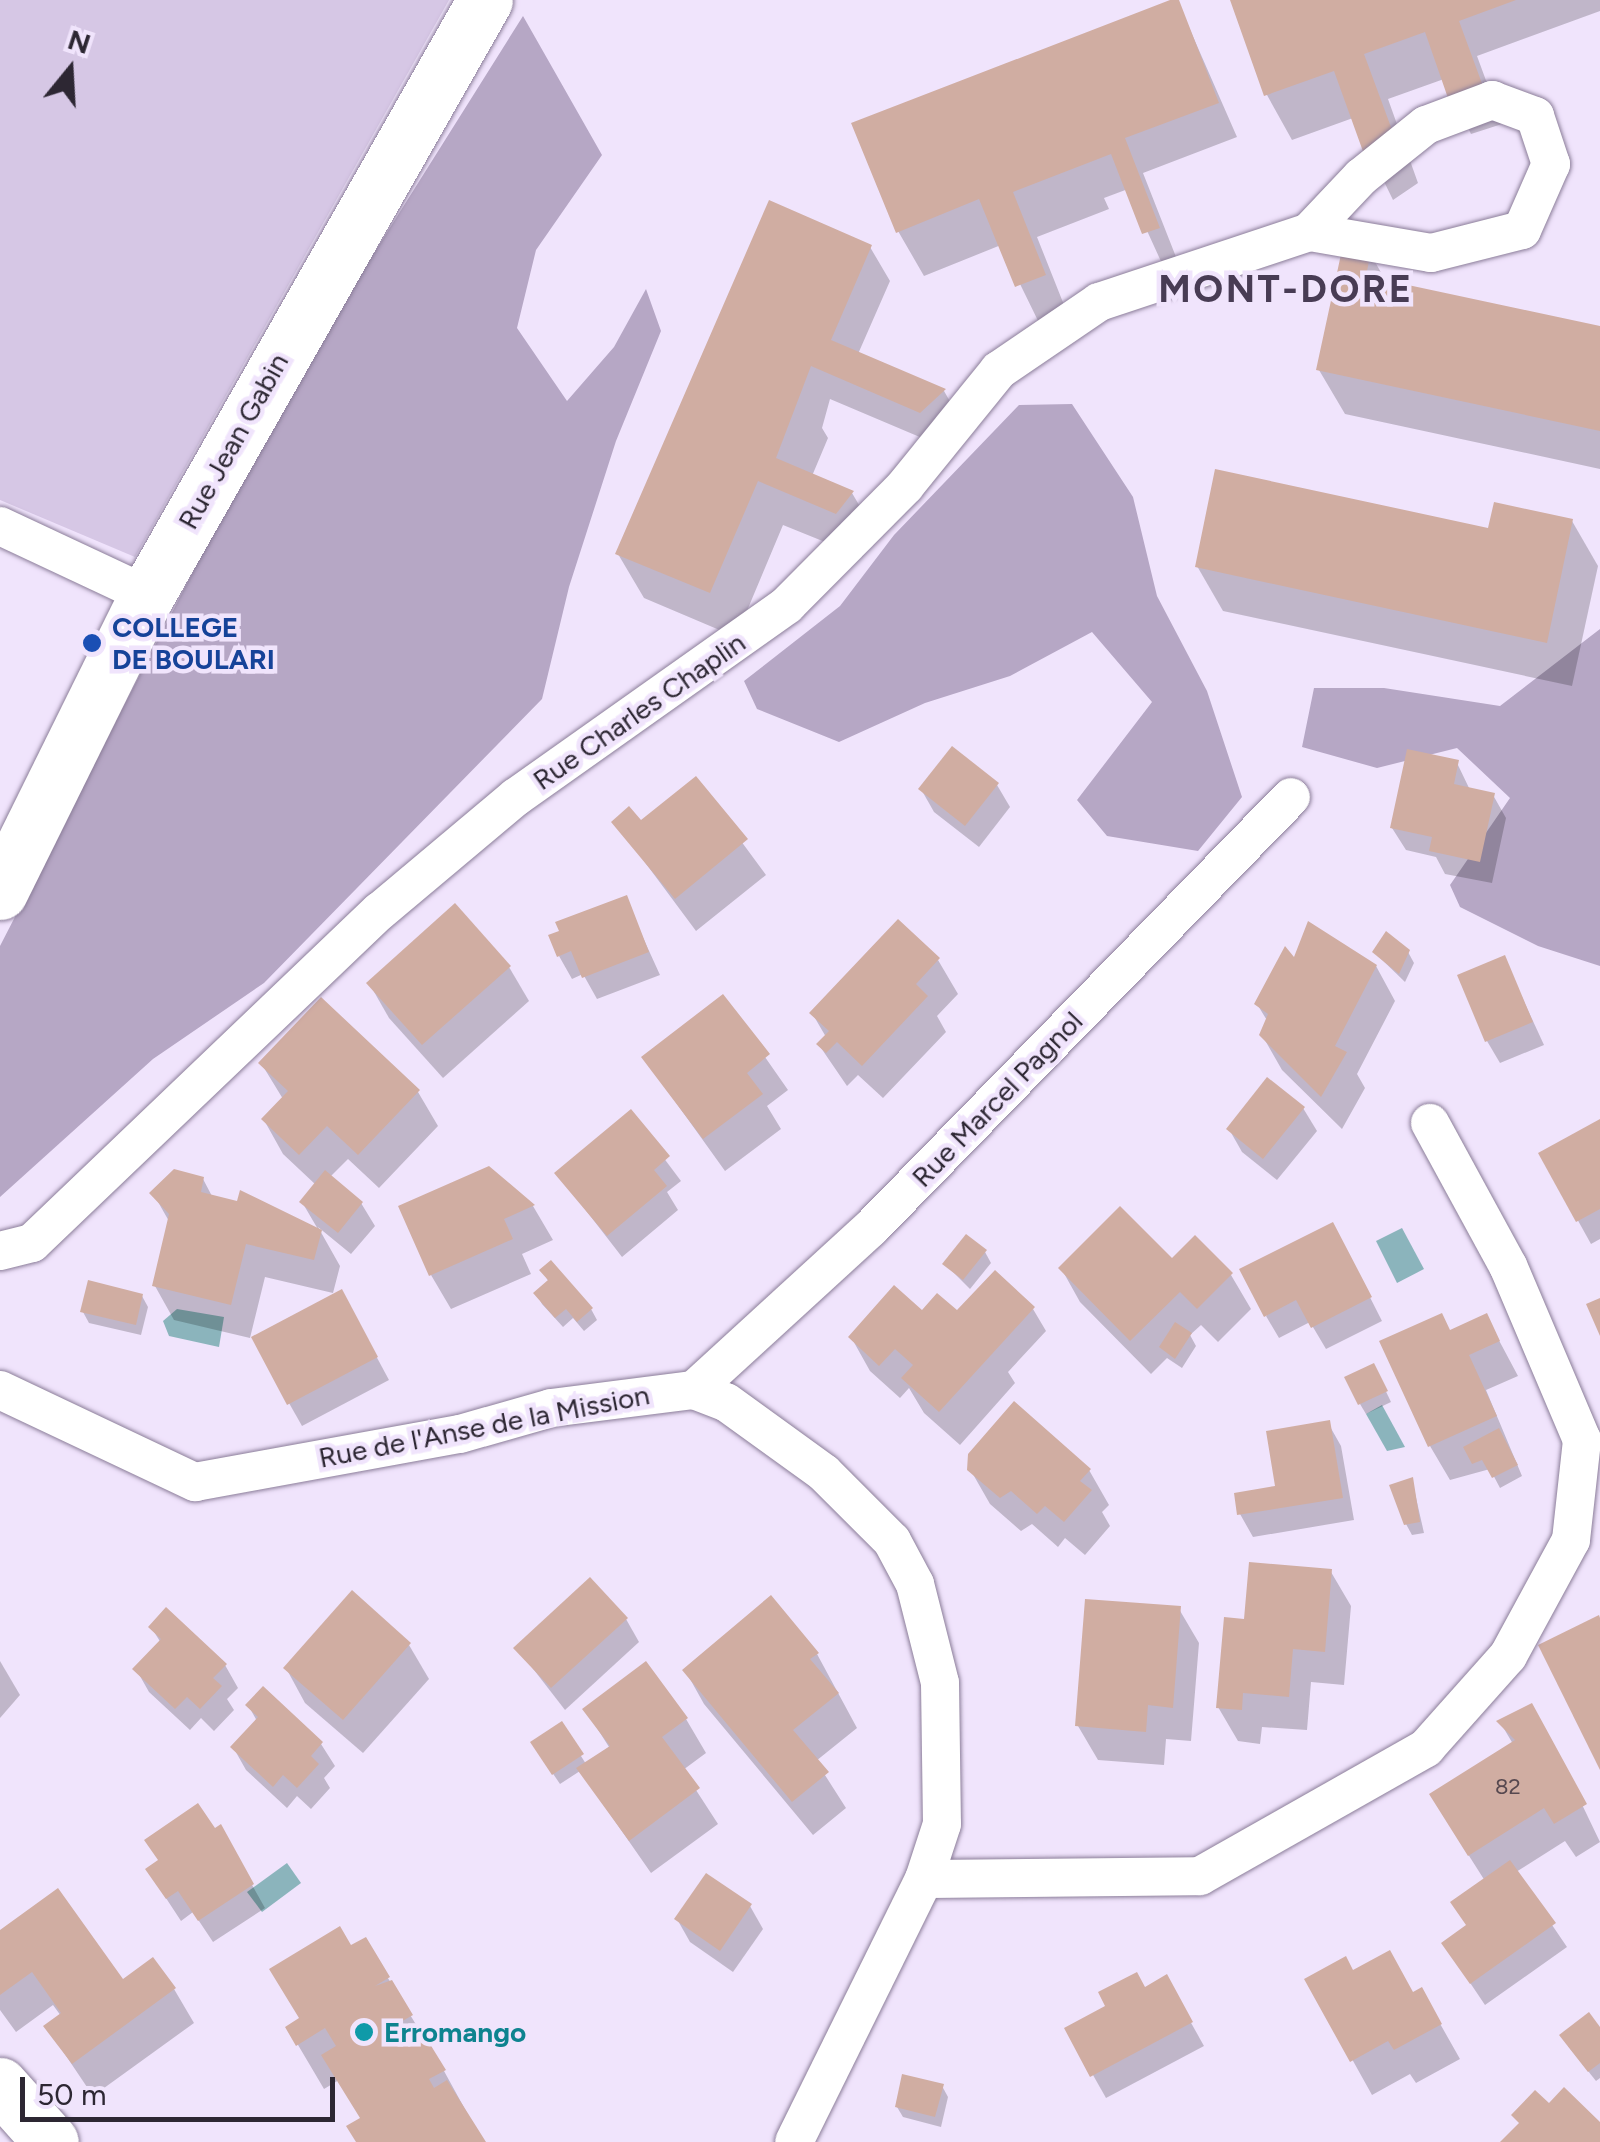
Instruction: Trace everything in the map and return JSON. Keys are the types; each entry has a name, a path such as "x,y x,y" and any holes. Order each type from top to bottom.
{"street":[{"name":"Rue Jean Gabin","path":"0,892 147,595 484,0"},
{"name":"Rue Charles Chaplin","path":"0,1251 32,1243 380,911 516,798 788,605 875,519 1000,370 1099,302 1309,232 1432,253 1522,230 1551,164 1535,116 1492,100 1426,125 1361,177 1309,232"},
{"path":"0,526 147,595"},
{"name":"Rue Marcel Pagnol","path":"694,1390 870,1230 1291,797"},
{"path":"924,1879 1200,1876 1414,1756 1508,1656 1571,1540 1582,1440 1508,1266 1430,1123"},
{"name":"Rue de l'Anse de la Mission","path":"0,1390 195,1482 460,1434 551,1408 694,1390"},
{"path":"694,1390 726,1402 824,1473 892,1541 915,1584 940,1683 942,1824 924,1879 794,2142"},
{"path":"0,2085 51,2142"}],"shaded area":[{"path":"0,0 449,0 135,557 0,500"},
{"path":"523,16 602,155 536,250 517,328 567,401 614,347 646,289 661,331 616,441 569,587 542,699 264,983 153,1059 0,1197 0,946 281,401"},
{"path":"1072,404 1133,497 1157,596 1207,691 1242,797 1198,851 1107,836 1077,800 1152,702 1092,632 1010,676 925,703 839,742 757,709 744,681 840,606 894,535 1019,405"},
{"path":"1600,629 1600,966 1538,946 1460,907 1450,885 1510,798 1457,748 1377,768 1302,747 1314,688 1384,688 1500,706"},
{"path":"1402,1228 1424,1269 1397,1283 1376,1241"},
{"path":"177,1309 224,1317 219,1347 169,1336 163,1321"},
{"path":"1382,1405 1405,1447 1387,1451 1366,1414"},
{"path":"287,1863 301,1883 262,1912 247,1892"}],"building":[{"path":"1170,0 1179,0 1219,103 1125,138 1160,228 1142,234 1111,154 1013,192 1046,275 1015,287 979,199 896,233 851,123"},
{"path":"1230,0 1516,0 1459,21 1484,89 1449,101 1425,32 1364,54 1395,138 1365,157 1334,71 1264,96"},
{"path":"769,200 872,245 831,340 946,389 920,413 811,366 776,458 854,491 836,514 758,481 710,593 615,554"},
{"path":"1343,245 1371,251 1366,276 1600,326 1600,431 1316,370"},
{"path":"1215,469 1488,528 1494,502 1573,519 1547,643 1195,567"},
{"path":"952,746 999,783 965,826 918,789"},
{"path":"1407,749 1459,760 1454,784 1495,793 1480,862 1429,851 1432,837 1390,828"},
{"path":"696,776 748,839 675,899 611,822 629,806 641,820"},
{"path":"627,895 649,952 582,978 571,951 557,957 548,935 559,931 555,922"},
{"path":"455,903 511,966 422,1045 366,983"},
{"path":"898,919 940,958 916,984 928,996 862,1066 837,1042 826,1053 816,1044 829,1031 809,1013"},
{"path":"1308,921 1377,965 1335,1046 1347,1052 1321,1097 1259,1035 1268,1014 1254,1004 1285,946 1294,957"},
{"path":"1386,931 1410,950 1399,974 1372,952"},
{"path":"1505,955 1533,1022 1485,1042 1457,975"},
{"path":"723,994 770,1054 747,1073 763,1094 703,1139 641,1057"},
{"path":"321,997 420,1090 358,1155 327,1126 299,1155 261,1119 288,1091 258,1063"},
{"path":"1267,1077 1305,1107 1263,1159 1226,1129"},
{"path":"631,1109 670,1156 654,1170 667,1186 607,1236 554,1173"},
{"path":"1600,1119 1600,1209 1576,1222 1538,1153"},
{"path":"489,1166 535,1205 504,1219 513,1239 429,1276 398,1206"},
{"path":"174,1169 204,1177 201,1192 237,1201 240,1190 322,1230 314,1260 246,1244 231,1305 152,1286 169,1214 149,1193"},
{"path":"325,1170 363,1202 338,1233 299,1202"},
{"path":"1120,1206 1172,1258 1195,1235 1233,1273 1197,1309 1180,1292 1130,1341 1058,1268"},
{"path":"1333,1222 1372,1297 1311,1328 1296,1300 1264,1317 1239,1269"},
{"path":"966,1234 987,1250 963,1280 942,1264"},
{"path":"551,1260 593,1308 577,1322 566,1309 555,1318 533,1293 548,1280 539,1270"},
{"path":"995,1270 1035,1307 939,1412 901,1378 913,1365 895,1349 879,1366 848,1337 894,1285 922,1310 937,1293 957,1310"},
{"path":"88,1280 143,1294 136,1325 80,1312"},
{"path":"342,1289 378,1357 287,1405 251,1337"},
{"path":"1600,1298 1600,1336 1586,1304"},
{"path":"1442,1313 1450,1330 1487,1313 1500,1341 1469,1355 1497,1416 1428,1447 1379,1341"},
{"path":"1175,1322 1192,1333 1175,1359 1159,1347"},
{"path":"1374,1363 1388,1391 1358,1405 1344,1377"},
{"path":"1014,1401 1091,1469 1080,1481 1092,1490 1064,1522 1045,1506 1037,1514 1011,1491 1000,1498 967,1470 968,1454"},
{"path":"1330,1420 1343,1498 1237,1515 1234,1493 1275,1486 1266,1431"},
{"path":"1499,1428 1518,1465 1492,1478 1482,1460 1472,1464 1463,1447"},
{"path":"1413,1477 1420,1522 1404,1525 1389,1485"},
{"path":"1249,1562 1332,1569 1325,1652 1293,1649 1289,1697 1243,1693 1242,1710 1216,1708 1224,1617 1244,1619"},
{"path":"590,1577 628,1618 551,1688 513,1648"},
{"path":"352,1590 411,1643 343,1720 283,1668"},
{"path":"771,1595 819,1653 810,1659 839,1693 793,1730 829,1772 792,1802 682,1670"},
{"path":"1085,1599 1181,1606 1173,1708 1148,1705 1146,1732 1075,1726"},
{"path":"166,1607 227,1664 213,1678 222,1686 200,1709 187,1697 175,1709 132,1669 161,1639 148,1627"},
{"path":"1599,1615 1600,1618 1600,1770 1538,1645"},
{"path":"646,1661 688,1718 662,1737 700,1788 629,1841 576,1768 610,1746 582,1709"},
{"path":"263,1686 323,1742 311,1756 319,1764 297,1788 283,1775 273,1787 230,1747 258,1717 245,1705"},
{"path":"1532,1703 1587,1804 1554,1824 1544,1808 1468,1856 1429,1794 1515,1740 1496,1721"},
{"path":"562,1721 584,1754 552,1775 530,1742"},
{"path":"198,1803 215,1828 221,1824 254,1884 198,1921 178,1891 166,1899 145,1869 158,1860 144,1840"},
{"path":"1510,1860 1556,1923 1470,1984 1441,1943 1466,1925 1450,1902"},
{"path":"706,1873 752,1904 720,1951 674,1919"},
{"path":"58,1888 123,1979 153,1957 176,1988 72,2064 43,2026 61,2013 32,1972 0,1995 0,1930"},
{"name":"Erromango","path":"340,1926 351,1945 366,1937 390,1977 375,1986 392,1980 413,2015 397,2024 410,2045 425,2036 446,2070 429,2079 434,2088 447,2080 486,2142 356,2142 346,2126 360,2118 321,2055 336,2046 325,2028 296,2046 285,2027 299,2018 269,1969"},
{"path":"1390,1950 1413,1992 1422,1987 1442,2024 1394,2050 1388,2041 1350,2062 1304,1979 1346,1956 1353,1970"},
{"path":"1137,1972 1145,1987 1167,1974 1193,2022 1090,2077 1064,2028 1105,2006 1098,1992"},
{"path":"1589,2012 1600,2027 1600,2063 1588,2072 1559,2035"},
{"path":"902,2074 944,2084 935,2117 895,2107"},
{"path":"1564,2087 1600,2122 1600,2142 1500,2142 1519,2123 1511,2115 1535,2090 1549,2103"}],"place":[{"name":"COLLEGE DE BOULARI","path":"92,643"},
{"name":"Erromango","path":"364,2032"}],"district":[{"name":"MONT-DORE","path":"1286,290"}]}
